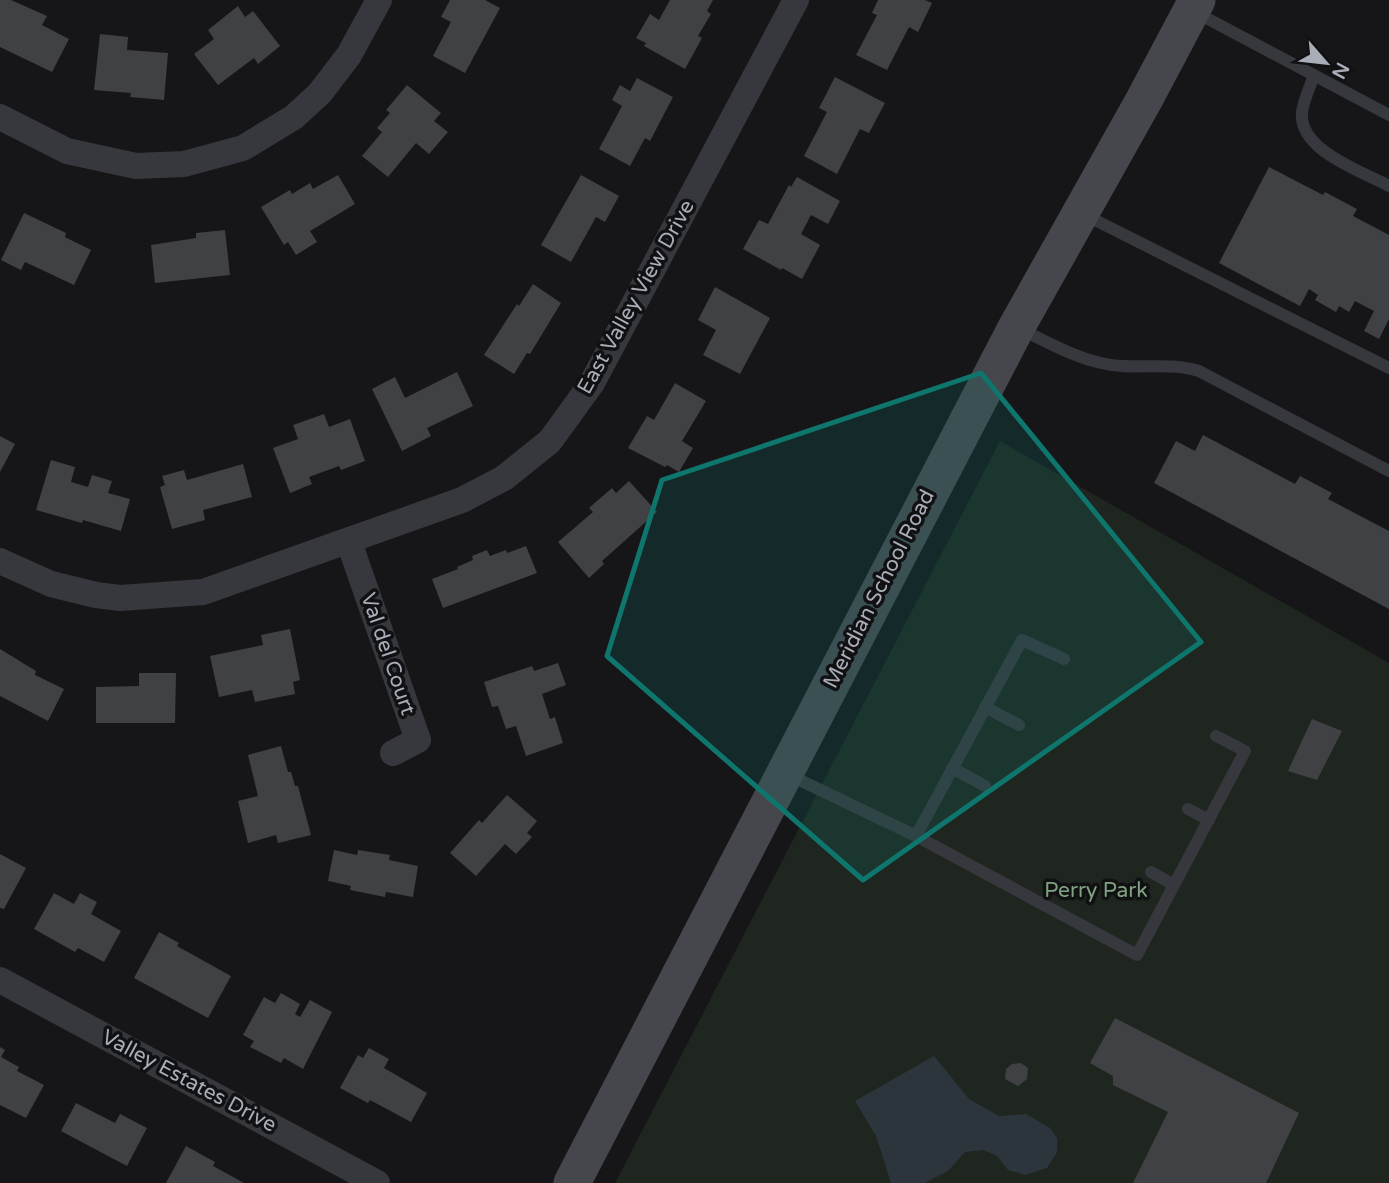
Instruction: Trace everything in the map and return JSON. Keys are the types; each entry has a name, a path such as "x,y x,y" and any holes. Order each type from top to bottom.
{"main road":[{"name":"Meridian School Road","path":"572,1183 1016,328 1194,5"}],"street":[{"path":"0,117 66,152 136,166 184,164 243,148 294,117 320,93 349,55 379,0"},
{"name":"East Valley View Drive","path":"0,561 51,584 96,595 120,598 203,592 462,500 504,478 550,440 592,383 796,0"},
{"name":"Val del Court","path":"349,542 418,740 393,753"},
{"name":"Valley Estates Drive","path":"0,980 377,1183"}],"lane":[{"path":"1194,5 1389,115"},
{"path":"1314,75 1302,113 1303,126 1310,140 1323,150 1389,186"},
{"path":"1079,212 1389,369"},
{"path":"1016,328 1101,363 1124,366 1183,366 1199,371 1389,471"},
{"path":"916,836 1022,639 1064,659"},
{"path":"985,707 1019,725"},
{"path":"783,773 916,836 1136,955 1245,751 1216,736"},
{"path":"952,768 985,786"},
{"path":"1188,809 1209,820"},
{"path":"1151,872 1174,885"}],"highlighted area":[{"path":"981,373 1201,642 863,880 607,656 662,480"}],"green space":[{"name":"Perry Park","path":"1000,441 1389,663 1389,1183 615,1183"}],"shaded area":[{"path":"934,1056 969,1099 999,1116 1026,1114 1050,1128 1057,1138 1057,1152 1047,1168 1025,1175 1008,1170 997,1156 983,1150 965,1152 948,1171 925,1183 891,1183 876,1136 855,1101"}],"building":[{"path":"0,0 11,0 47,16 42,25 69,39 52,72 0,47"},
{"path":"450,0 485,0 500,8 465,73 433,56 451,22 441,17"},
{"path":"670,0 713,0 707,11 711,14 698,36 702,38 685,69 644,46 646,43 636,38 650,14 659,20"},
{"path":"878,0 925,0 932,3 918,32 909,27 887,70 856,55 877,15 872,13"},
{"path":"238,6 245,17 253,11 280,46 258,64 254,58 218,85 194,54 214,39 208,30"},
{"path":"100,34 128,37 127,50 168,53 164,100 130,97 131,93 94,90"},
{"path":"835,77 885,103 869,133 860,129 837,174 804,156 827,112 819,108"},
{"path":"637,78 673,97 650,141 645,138 630,166 599,149 622,106 612,100 620,85 630,91"},
{"path":"407,85 441,113 434,121 448,132 429,154 416,143 388,177 362,156 382,132 377,128 390,113 386,110"},
{"path":"1269,167 1357,209 1353,216 1389,235 1389,319 1379,339 1364,331 1374,311 1355,301 1349,312 1339,306 1336,312 1315,300 1318,295 1309,289 1300,306 1219,263"},
{"path":"338,175 355,204 310,231 317,242 296,255 288,242 284,245 261,207 290,190 292,194 310,183 313,189"},
{"path":"581,175 619,196 605,222 596,217 571,262 541,245"},
{"path":"797,177 840,201 828,224 811,215 801,234 820,245 802,279 743,249 759,220 768,224 789,185 791,187"},
{"path":"24,213 66,233 65,237 91,250 74,285 25,262 21,270 1,260"},
{"path":"225,230 230,275 155,283 151,245 196,238 196,233"},
{"path":"533,284 561,303 530,354 527,353 514,374 484,355"},
{"path":"715,287 770,318 740,374 703,355 716,330 698,320"},
{"path":"457,372 473,406 427,428 431,436 402,451 372,389 395,377 405,398"},
{"path":"675,383 706,401 682,441 693,448 679,472 628,448 647,416 654,420"},
{"path":"324,414 329,427 350,419 365,461 341,470 339,466 309,477 312,484 290,493 273,448 298,439 293,425"},
{"path":"1203,435 1295,484 1300,476 1332,493 1328,499 1389,531 1389,609 1154,483 1176,441 1195,451"},
{"path":"0,436 15,444 0,472"},
{"path":"51,460 75,467 71,482 88,487 92,475 112,481 108,493 130,499 121,531 36,510"},
{"path":"243,464 252,497 203,510 205,520 172,529 160,487 165,485 162,476 184,470 187,480"},
{"path":"629,481 657,512 602,561 604,564 589,578 558,542 593,512 589,508 612,488 616,493"},
{"path":"526,546 537,573 443,608 432,579 458,569 457,567 473,560 472,556 487,550 490,556"},
{"path":"290,629 300,680 293,682 295,694 255,702 252,690 219,697 210,656 263,645 261,635"},
{"path":"0,649 36,671 35,675 64,689 48,721 0,696"},
{"path":"558,663 566,685 542,694 550,719 555,717 563,743 526,756 516,726 506,729 498,706 492,707 484,682 532,666 534,671"},
{"path":"139,673 176,673 175,723 96,723 96,687 139,686"},
{"path":"1312,719 1342,731 1317,780 1288,771"},
{"path":"281,746 288,772 291,772 295,786 298,786 311,835 278,843 276,835 248,843 238,801 258,796 248,755"},
{"path":"507,795 537,821 527,833 532,837 516,854 505,844 476,876 450,853 479,820 482,823"},
{"path":"334,850 357,855 358,850 390,855 389,860 418,866 413,897 386,892 385,897 350,890 351,886 328,881"},
{"path":"0,854 26,868 4,909 0,908"},
{"path":"54,893 74,904 80,893 97,902 91,914 121,931 104,962 78,948 75,952 34,929"},
{"path":"159,932 179,943 177,946 231,976 208,1018 134,978"},
{"path":"281,993 300,1004 295,1014 300,1017 310,1000 332,1012 303,1069 284,1058 281,1063 250,1047 254,1041 243,1035 264,997 275,1003"},
{"path":"1115,1018 1299,1113 1266,1183 1133,1183 1168,1112 1113,1085 1113,1076 1090,1063"},
{"path":"0,1047 5,1050 1,1057 19,1067 17,1071 44,1085 26,1118 0,1105"},
{"path":"369,1048 389,1059 384,1068 427,1093 411,1122 370,1100 368,1103 340,1088 358,1055 363,1058"},
{"path":"1021,1063 1028,1068 1027,1079 1018,1086 1005,1079 1006,1069 1012,1064"},
{"path":"76,1103 115,1123 120,1114 147,1128 127,1166 61,1131"},
{"path":"186,1146 215,1162 213,1166 244,1183 166,1183"}]}
